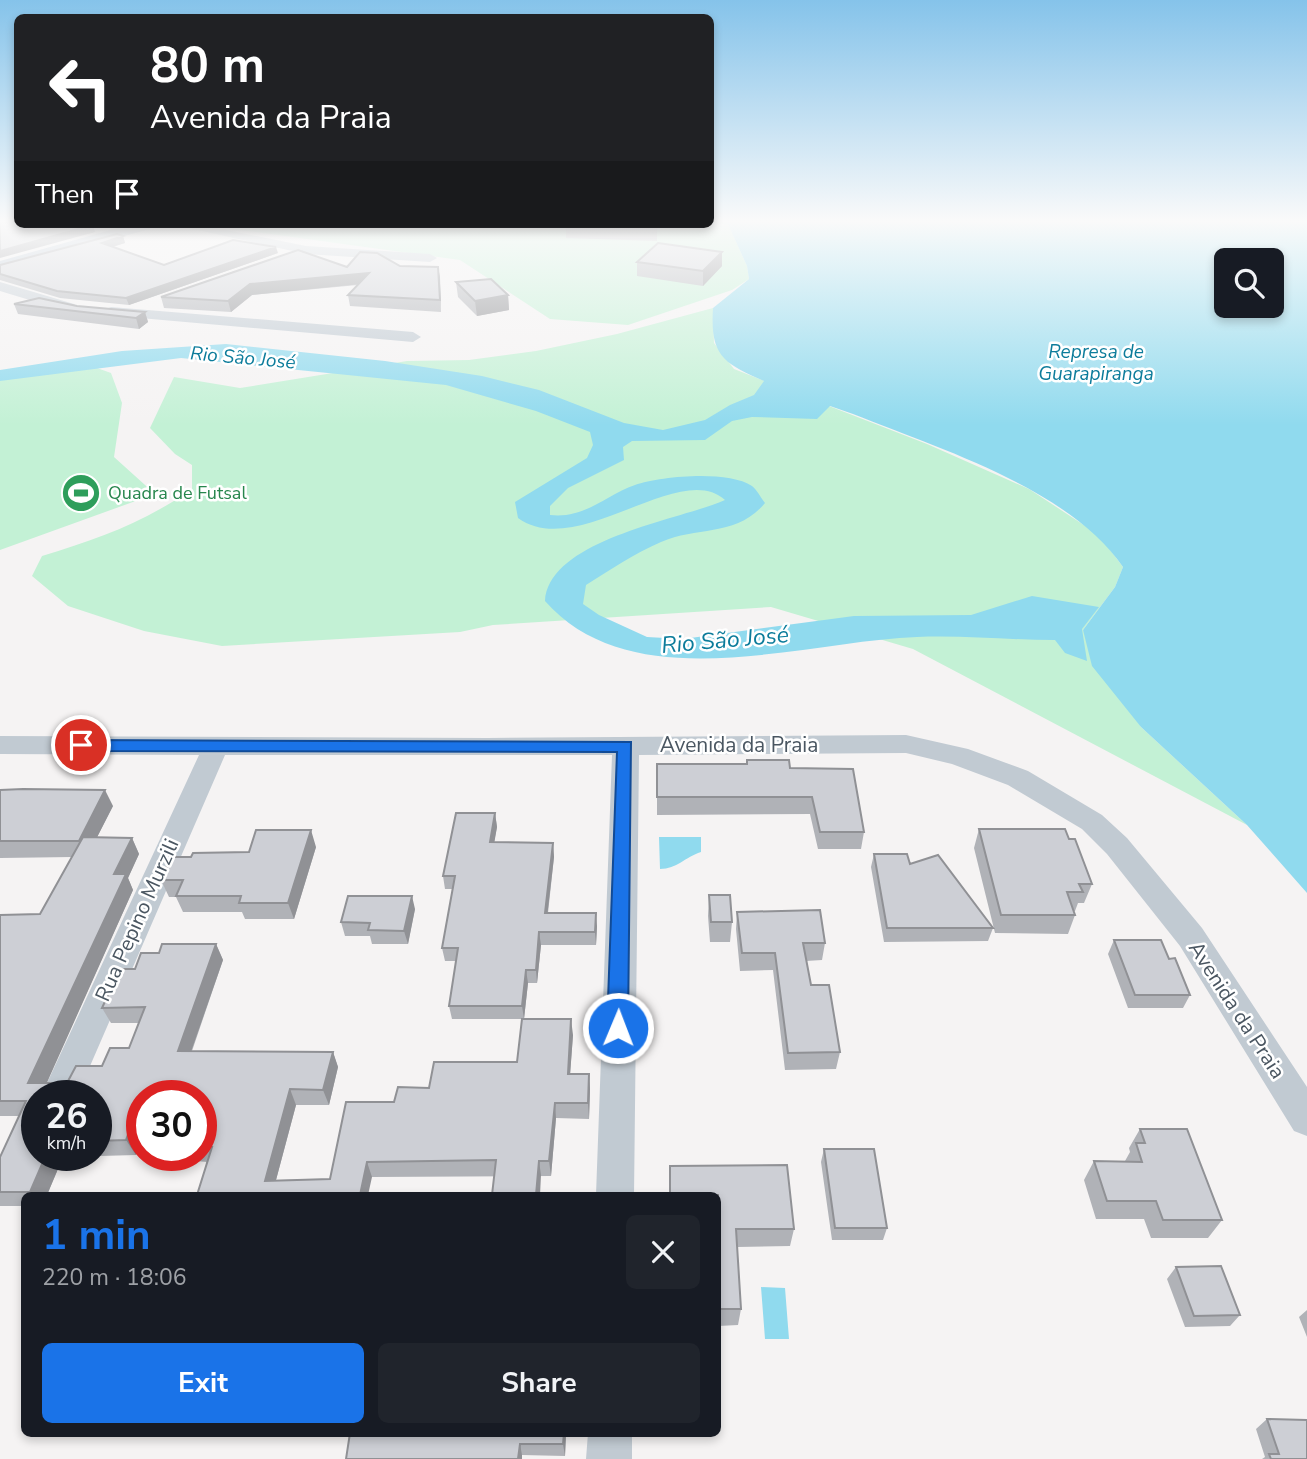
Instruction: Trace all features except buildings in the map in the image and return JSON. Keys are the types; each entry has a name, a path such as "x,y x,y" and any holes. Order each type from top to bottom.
{"street":[{"path":"6,288 56,305 87,310 413,337"},
{"path":"128,314 165,300"},
{"name":"Avenida da Praia","path":"0,745 922,746 1018,778 1056,798 1092,822 1116,846 1191,937 1307,1119"},
{"name":"Rua Pepino Murzili","path":"66,1080 216,746"},
{"path":"615,1192 626,746"},
{"path":"609,1459 610,1437"}],"green space":[{"path":"503,288 735,288 628,325 550,319"},
{"path":"713,308 714,343 734,369 927,444 1029,489 1099,535 1123,567 1115,587 1083,630 1141,727 1247,825 913,649 771,607 493,625 460,632 222,646 144,631 68,606 32,576 42,556 120,529 192,489 192,465 175,454 150,428 174,377 240,388 407,361 469,360 536,351 617,334"},
{"path":"97,368 111,373 122,403 114,457 155,494 0,550 0,379"}],"water":[{"name":"Represa de Guarapiranga","path":"738,288 1214,288 1214,318 1284,318 1284,288 1307,288 1307,893 1247,825 1141,727 1092,666 1083,630 1115,587 1123,567 1100,539 1037,493 924,441 830,406 817,419 752,417 732,421 705,440 632,441 623,447 624,460 568,488 550,506 550,515 585,510 624,489 661,479 711,476 741,481 756,490 765,503 742,521 661,542 632,556 586,585 583,604 599,615 647,637 683,639 854,616 971,615 1032,596 1099,607 1082,629 1087,661 1065,653 1055,640 951,637 872,641 721,658 671,657 624,649 582,631 545,601 552,580 568,562 592,547 620,535 725,500 706,491 682,492 569,528 542,528 518,518 515,502 587,458 593,445 590,432 536,411 446,385 181,358 0,381 0,370 122,351 226,344 385,361 482,376 539,390 624,423 663,430 705,420 754,395 764,381 738,369 722,356 714,337 713,308"},
{"path":"659,837 701,837 701,852 671,867 660,869"},
{"path":"761,1287 785,1288 789,1339 765,1339"}],"place":[{"name":"Quadra de Futsal","path":"81,493"}],"route":[{"path":"81,745 626,746 618,1028"}],"water label":[{"name":"Rio São José","path":"243,358"},
{"name":"Rio São José","path":"725,640"}]}
